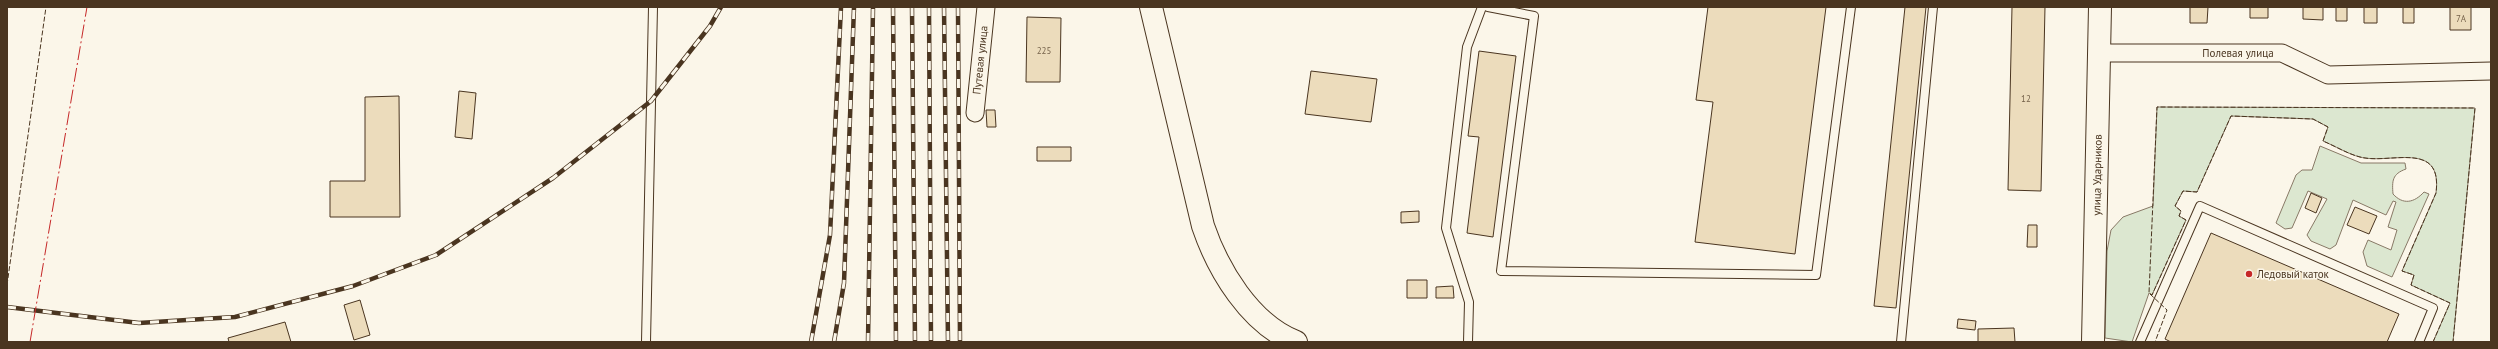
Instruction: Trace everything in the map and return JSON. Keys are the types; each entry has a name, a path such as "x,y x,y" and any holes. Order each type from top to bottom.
{"main road":[{"path":"1151,7 1203,226 1211,250 1244,302 1266,322 1296,342"},
{"name":"улица Ударников","path":"2093,342 2100,7"}],"street":[{"name":"Путевая улица","path":"975,113 986,7"},
{"name":"Полевая улица","path":"2100,53 2282,53 2328,75 2491,71"}],"lane":[{"path":"646,342 653,7"},
{"path":"1468,342 1469,302 1446,228 1467,47 1482,7"},
{"path":"1488,7 1534,16 1501,271 1816,275 1851,7"},
{"path":"1902,342 1933,7"},
{"path":"2140,342 2200,206 2433,308 2419,342"}],"green space":[{"path":"2157,107 2475,108 2453,342 2433,342 2450,303 2411,285 2414,275 2402,271 2436,193 2436,176 2431,166 2423,160 2412,158 2372,159 2351,154 2323,141 2328,127 2313,119 2231,116 2197,192 2183,191 2175,206 2181,211 2179,216 2186,220 2152,295 2149,293 2132,342 2105,338 2107,251 2111,230 2123,217 2153,206"},
{"path":"2320,146 2361,163 2405,163 2406,169 2398,173 2394,178 2393,194 2401,200 2408,201 2420,196 2424,192 2429,194 2392,277 2367,266 2363,252 2368,240 2391,250 2397,230 2388,227 2396,202 2393,201 2386,215 2353,200 2336,245 2330,249 2311,241 2307,235 2327,199 2308,191 2292,228 2285,229 2276,223 2296,175 2302,170 2312,170"}],"building":[{"path":"1708,7 1826,7 1795,254 1695,242 1713,102 1696,100"},
{"path":"1905,7 1926,7 1896,308 1874,306"},
{"path":"2012,7 2045,7 2041,191 2008,190"},
{"path":"2190,7 2208,7 2207,23 2190,23"},
{"path":"2250,7 2268,7 2268,18 2250,18"},
{"path":"2303,7 2323,7 2323,20 2303,19"},
{"path":"2336,7 2347,7 2347,21 2336,21"},
{"path":"2364,7 2377,7 2377,23 2364,23"},
{"path":"2403,7 2414,7 2414,23 2403,23"},
{"path":"2450,7 2471,7 2471,30 2450,30"},
{"path":"1027,17 1061,18 1060,82 1026,82"},
{"path":"1479,51 1516,56 1493,237 1467,233 1479,137 1468,136"},
{"path":"1311,71 1377,79 1371,122 1305,114"},
{"path":"459,91 476,93 472,139 455,137"},
{"path":"399,96 400,217 330,217 330,181 365,181 365,97"},
{"path":"986,110 995,110 996,127 987,127"},
{"path":"1037,147 1071,147 1071,161 1037,161"},
{"path":"2311,193 2322,198 2316,213 2305,208"},
{"path":"2355,207 2377,216 2369,234 2347,225"},
{"path":"1419,211 1419,222 1401,223 1401,212"},
{"path":"2028,225 2037,225 2037,247 2027,247"},
{"name":"Ледовый каток","path":"2211,233 2399,314 2387,342 2171,342 2165,339"},
{"path":"1407,280 1427,280 1427,298 1407,298"},
{"path":"1453,286 1454,298 1436,298 1436,287"},
{"path":"360,300 370,335 354,340 344,305"},
{"path":"1958,319 1976,321 1975,330 1957,328"},
{"path":"285,322 291,342 229,342 228,338"},
{"path":"2014,328 2015,342 1978,342 1978,329"}],"railway":[{"path":"7,307 139,323 235,317 353,286 436,255 553,178 651,101 710,26 721,7"},
{"path":"811,342 830,235 841,7"},
{"path":"834,342 844,283 854,7"},
{"path":"868,342 873,7"},
{"path":"893,7 896,342"},
{"path":"912,7 915,342"},
{"path":"929,7 931,342"},
{"path":"944,7 948,342"},
{"path":"958,7 960,342"}],"fence":[{"path":"7,285 46,7"},
{"path":"2433,342 2450,303 2411,285 2414,275 2402,271 2436,193 2436,176 2431,166 2423,160 2412,158 2372,159 2351,154 2323,141 2328,127 2313,119 2231,116 2197,192 2183,191 2175,206 2181,211 2179,216 2186,220 2152,295 2149,293 2157,107 2475,108 2453,342"},
{"path":"2150,294 2167,310 2155,342"}],"power":[{"path":"30,342 87,7"}],"place":[{"name":"Ледовый каток","path":"2249,274"}]}
